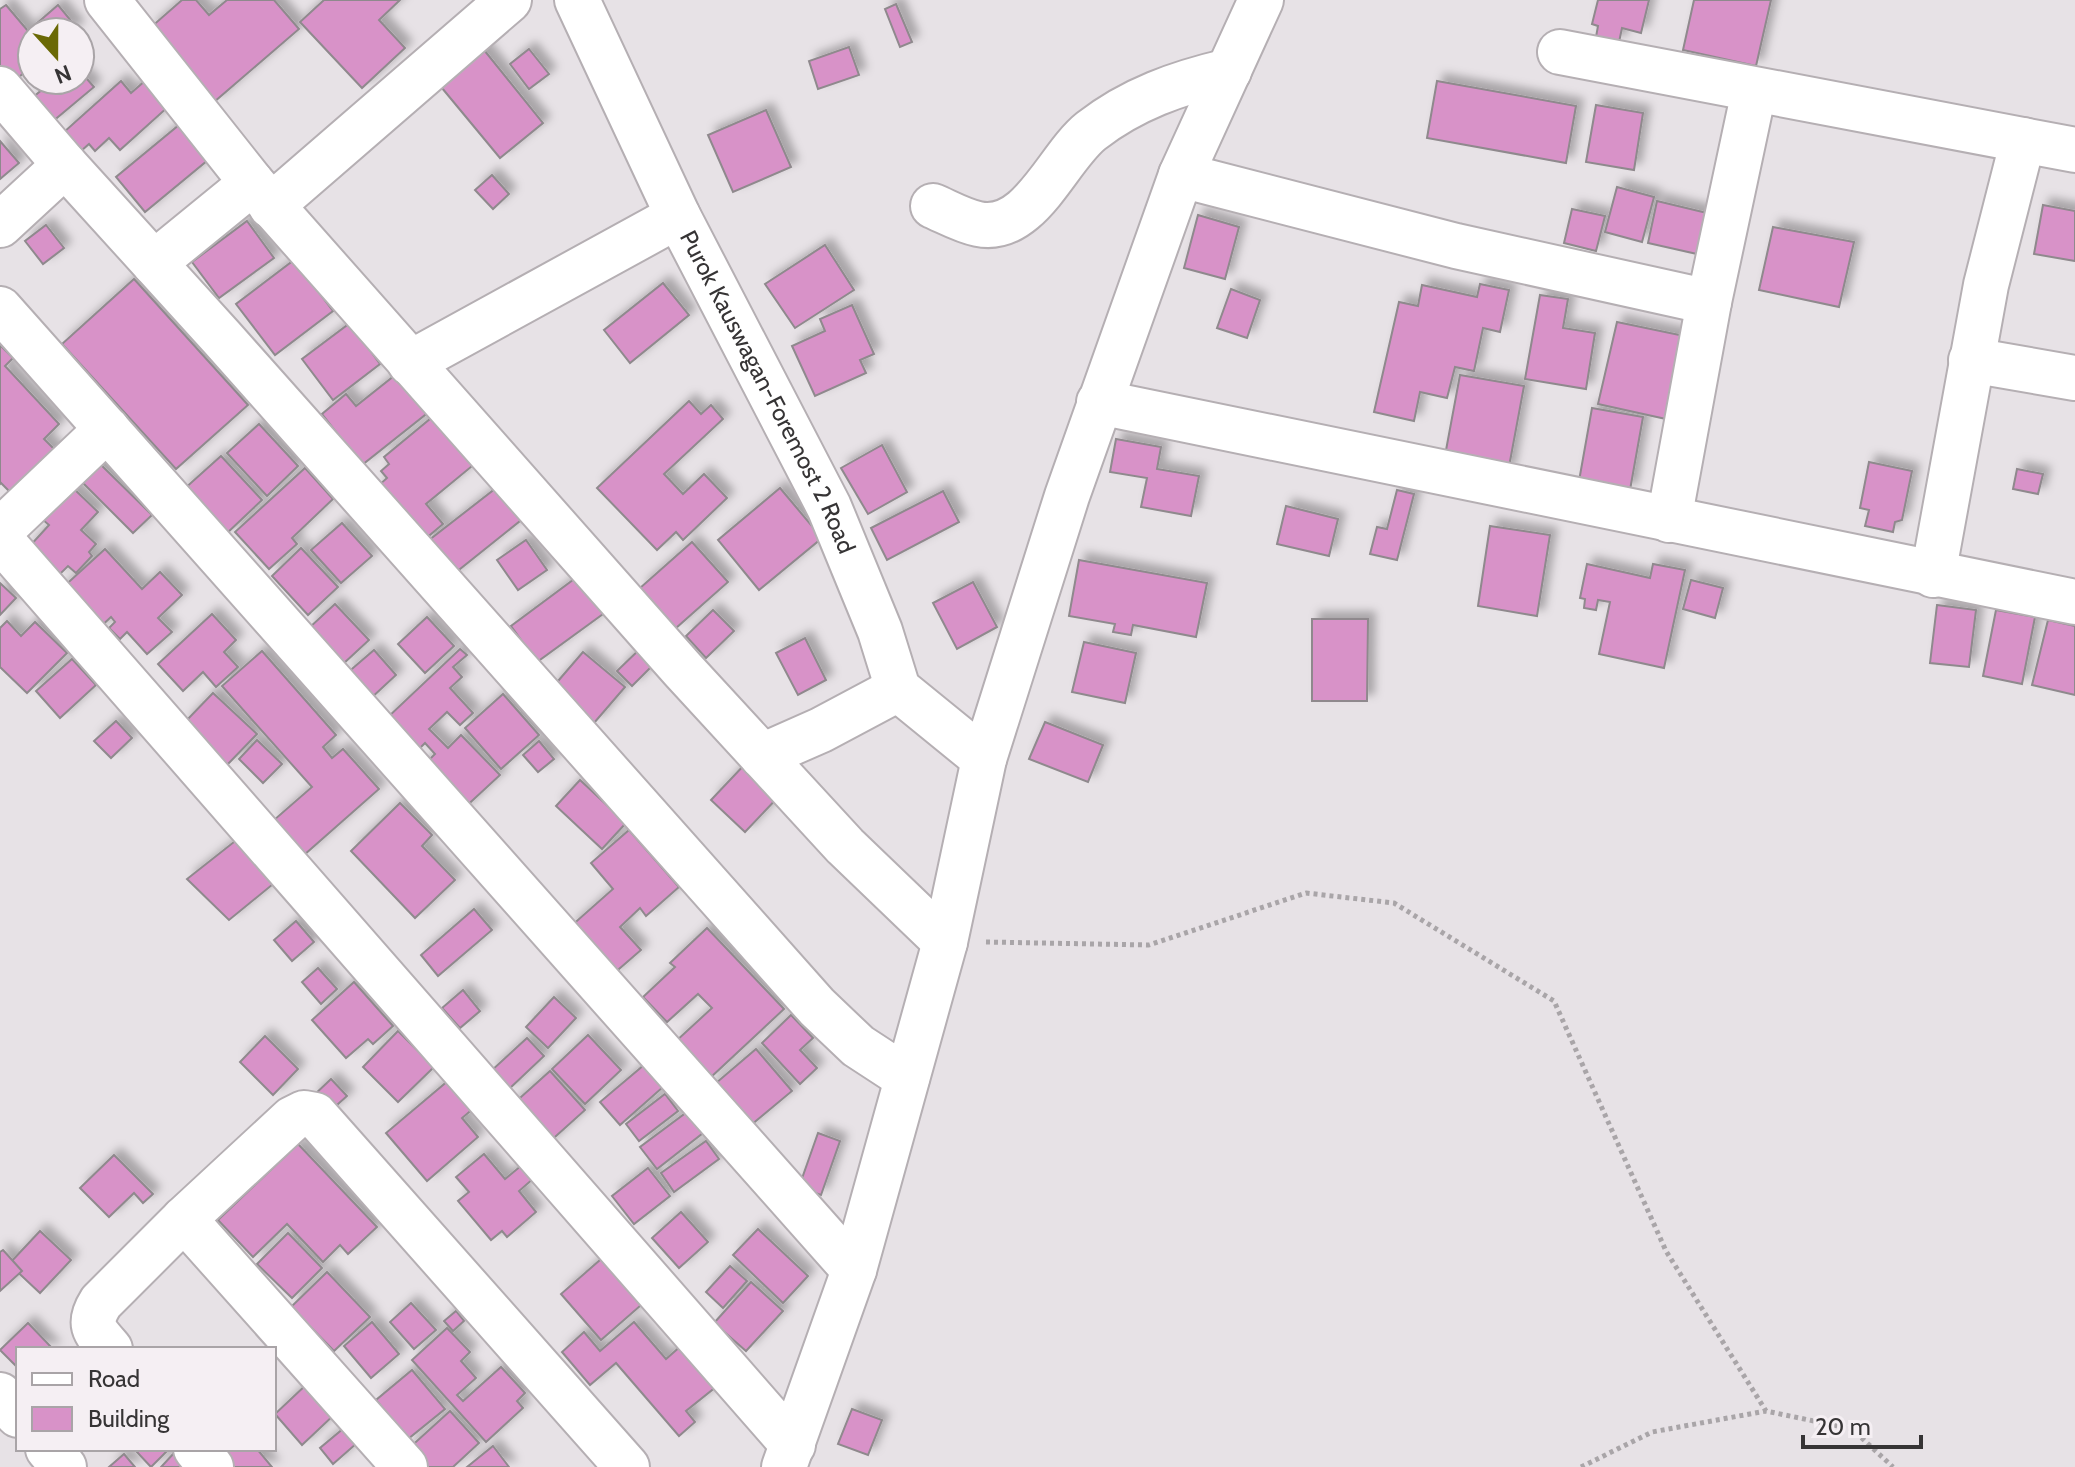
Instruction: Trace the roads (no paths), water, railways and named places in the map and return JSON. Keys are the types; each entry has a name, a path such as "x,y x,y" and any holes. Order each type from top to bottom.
{"street":[{"path":"154,263 262,194 509,0"},
{"name":"Purok Kauswagan-Foremost 2 Road","path":"577,0 678,216 829,507 880,631 898,689"},
{"path":"0,539 788,1456 854,1270 945,942 984,759 1099,402 1181,175 1261,0"},
{"path":"128,7 262,194 762,756 845,846 945,942"},
{"path":"1560,52 2075,150"},
{"path":"933,206 980,225 1007,221 1027,208 1088,133 1136,101 1184,82 1229,71"},
{"path":"0,89 817,1007 858,1046 907,1078"},
{"path":"1669,520 1709,302 1754,91"},
{"path":"1933,575 1986,285 2023,140"},
{"path":"0,225 65,165"},
{"path":"1181,175 1456,246 1709,302"},
{"path":"410,363 678,216"},
{"path":"0,309 854,1270"},
{"path":"1971,360 2075,378"},
{"path":"1099,402 2075,602"},
{"path":"0,531 107,429"},
{"path":"762,756 821,730 898,689 984,759"},
{"path":"108,1347 92,1322 101,1302 184,1219 292,1119 304,1113 315,1115 627,1467"},
{"path":"184,1219 405,1467"},
{"path":"0,1395 16,1413"},
{"path":"50,1451 64,1467"},
{"path":"198,1451 211,1467"}]}
